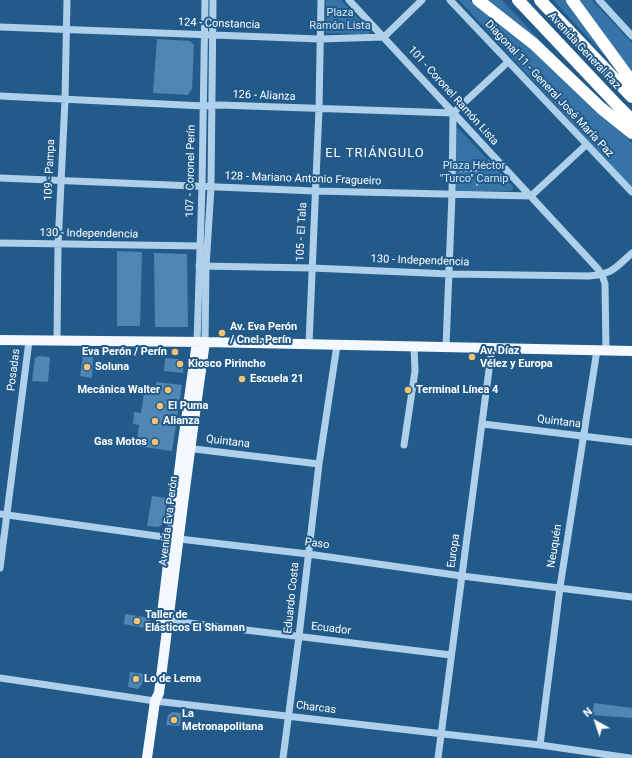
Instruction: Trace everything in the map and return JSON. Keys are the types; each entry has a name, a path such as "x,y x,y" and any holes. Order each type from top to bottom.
{"highway":[{"path":"478,0 534,44 602,108 632,133"},
{"name":"Avenida General Paz","path":"518,0 632,120"},
{"name":"Avenida General Paz","path":"540,0 632,97"},
{"path":"572,0 632,82"}],"main road":[{"path":"0,340 632,350"},
{"name":"Avenida Eva Perón","path":"147,758 155,701 153,692 165,620 186,448 201,342"}],"street":[{"name":"109 - Pampa","path":"57,341 58,244 65,100 67,0"},
{"name":"107 - Coronel Perín","path":"201,342 205,0"},
{"name":"107 - Coronel Perín","path":"202,266 211,187 213,0"},
{"name":"105 - El Tala","path":"309,344 319,109 321,0"},
{"name":"101 - Coronel Ramón Lista","path":"349,0 592,262 602,275 605,284 601,350"},
{"path":"384,37 422,0"},
{"name":"Diagonal 11 - General José María Paz","path":"450,0 632,192"},
{"path":"599,0 632,36"},
{"name":"124 - Constancia","path":"0,27 66,28 213,36 320,39 384,37"},
{"path":"446,347 450,274 453,113 508,62"},
{"name":"126 - Alianza","path":"0,96 204,106 220,105 453,113"},
{"path":"531,196 586,145"},
{"name":"128 - Mariano Antonio Fragueiro","path":"0,178 315,191 531,196"},
{"name":"130 - Independencia","path":"0,243 201,246"},
{"path":"602,275 612,270 632,253"},
{"name":"130 - Independencia","path":"202,266 312,268 450,274 602,275"},
{"name":"Posadas","path":"0,568 4,514 29,341"},
{"name":"Eduardo Costa","path":"283,758 319,464 337,345"},
{"path":"404,446 415,372 414,346"},
{"name":"Europa","path":"438,758 492,347"},
{"name":"Neuquén","path":"540,745 560,587 584,436 601,350"},
{"name":"Quintana","path":"483,424 632,442"},
{"name":"Quintana","path":"186,448 319,464"},
{"name":"Paso","path":"4,514 462,576 632,597"},
{"name":"Ecuador","path":"165,620 451,655"},
{"name":"Charcas","path":"0,678 155,701 540,745 630,758"}],"path":[{"path":"476,194 478,171 493,156"},
{"path":"452,171 478,171"}],"green space":[{"name":"Plaza Ramón Lista","path":"326,0 341,0 370,31 369,34 325,33"},
{"path":"459,0 470,0 534,49 632,143 632,188"},
{"path":"483,0 502,0 548,49"},
{"path":"553,0 568,0 606,54 604,55"},
{"path":"578,0 592,0 632,43 632,75"},
{"name":"Plaza Héctor \"Turco\" Carnip","path":"457,127 513,187 511,191 456,191 454,131"}],"building":[{"path":"157,39 190,41 194,45 192,89 188,95 153,93"},
{"path":"117,251 142,252 140,326 117,326"},
{"path":"154,253 187,254 188,327 155,327"},
{"path":"39,356 50,357 48,382 32,381 35,358"},
{"name":"Soluna","path":"83,357 93,357 92,378 80,376"},
{"path":"165,358 179,359 184,363 183,373 164,371"},
{"path":"156,382 182,385 172,451 136,446 139,425 133,424 134,412 141,413 144,393 154,395"},
{"path":"152,496 167,498 164,522 158,527 147,526"},
{"name":"Taller de Elásticos El Shaman","path":"125,614 151,618 149,629 124,624"},
{"name":"Lo de Lema","path":"130,672 144,674 142,684 138,689 128,687"},
{"path":"594,703 632,708 632,718 592,715"},
{"name":"La Metronapolitana","path":"172,712 182,713 180,726 166,725 168,715"}],"place":[{"name":"Av. Eva Perón / Cnel. Perín","path":"222,333"},
{"name":"Eva Perón / Perín","path":"175,352"},
{"name":"Av. Díaz Vélez y Europa","path":"472,357"},
{"name":"Kiosco Pirincho","path":"180,364"},
{"name":"Soluna","path":"87,367"},
{"name":"Escuela 21","path":"242,379"},
{"name":"Mecánica Walter","path":"168,390"},
{"name":"Terminal Línea 4","path":"408,390"},
{"name":"El Puma","path":"160,406"},
{"name":"Alianza","path":"155,421"},
{"name":"Gas Motos","path":"155,442"},
{"name":"Taller de Elásticos El Shaman","path":"137,621"},
{"name":"Lo de Lema","path":"136,679"},
{"name":"La Metronapolitana","path":"174,720"}],"district":[{"name":"EL TRIÁNGULO","path":"375,154"}]}
